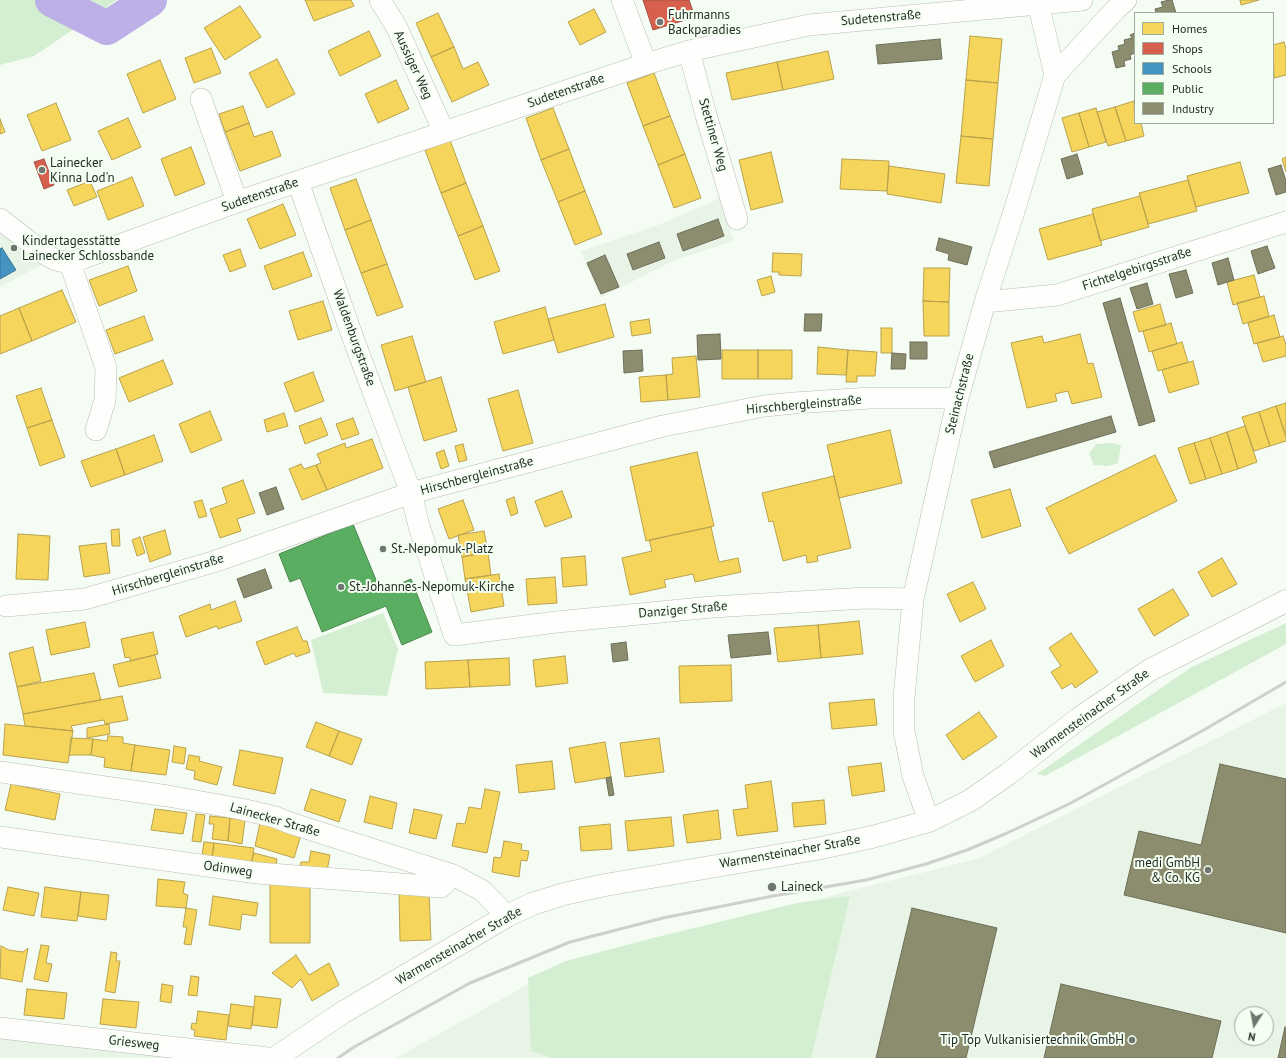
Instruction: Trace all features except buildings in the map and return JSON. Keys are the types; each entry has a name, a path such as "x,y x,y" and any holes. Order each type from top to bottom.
{"street":[{"name":"Aussiger Weg","path":"380,0 397,28 444,132"},
{"path":"622,0 646,64"},
{"name":"Sudetenstraße","path":"70,263 237,202 646,64 689,51 808,24 1082,0"},
{"path":"1038,3 1055,75"},
{"name":"Steinachstraße","path":"929,821 913,776 904,731 904,698 913,600 958,398 985,302 1055,75 1115,3"},
{"name":"Stettiner Weg","path":"689,51 706,115 737,219"},
{"path":"201,99 237,202"},
{"name":"Waldenburgstraße","path":"298,182 353,338 412,493"},
{"path":"0,219 45,254 56,260 70,263 106,368 105,400 96,430"},
{"name":"Fichtelgebirgsstraße","path":"985,302 1057,295 1286,222"},
{"name":"Hirschbergleinstraße","path":"6,606 85,600 213,562 412,493 663,426 764,406 870,398 958,398"},
{"name":"Danziger Straße","path":"412,493 419,526 454,635 556,622 712,608 866,598 913,600"},
{"name":"Warmensteinacher Straße","path":"275,1058 342,1014 507,916 532,904 564,894 605,885 816,849 872,837 929,821 971,800 1008,774 1078,719 1150,670 1286,601"},
{"name":"Lainecker Straße","path":"0,772 168,796 241,809 275,817 453,875 483,891 507,916"},
{"name":"Odinweg","path":"0,837 257,873 441,887 453,875"},
{"name":"Griesweg","path":"0,1028 268,1058"}],"shaded area":[{"path":"720,198 734,241 675,260 600,298 581,251 661,224"},
{"name":"Kindertagesstätte Lainecker Schlossbande","path":"0,228 47,262 0,287"},
{"path":"1286,703 1286,1058 396,1058 568,962 977,859"},
{"path":"0,1038 177,1058 0,1058"}],"green space":[{"path":"0,0 117,0 34,56 0,65"},
{"path":"1112,443 1121,445 1118,463 1108,466 1094,465 1089,454 1096,444"},
{"path":"383,613 398,649 387,696 323,693 311,640"},
{"path":"1286,623 1286,644 1045,776 1037,774 1190,668"},
{"path":"850,896 811,1058 553,1058 531,1051 528,978 566,961 657,937 797,903"}],"waterway":[{"path":"52,0 107,28 150,0"}],"railway":[{"path":"338,1058 354,1047 470,983 570,942 663,918 773,896 866,880 926,864 967,850 1069,804 1202,731 1286,682"}],"place":[{"name":"Fuhrmanns Backparadies","path":"660,22"},
{"name":"Lainecker Kinna Lod'n","path":"42,170"},
{"name":"Kindertagesstätte Lainecker Schlossbande","path":"14,248"},
{"name":"St.-Nepomuk-Platz","path":"383,549"},
{"name":"St.-Johannes-Nepomuk-Kirche","path":"341,587"},
{"name":"medi GmbH & Co. KG","path":"1208,870"},
{"name":"Laineck","path":"772,887"},
{"name":"Tip Top Vulkanisiertechnik GmbH","path":"1132,1040"}]}
